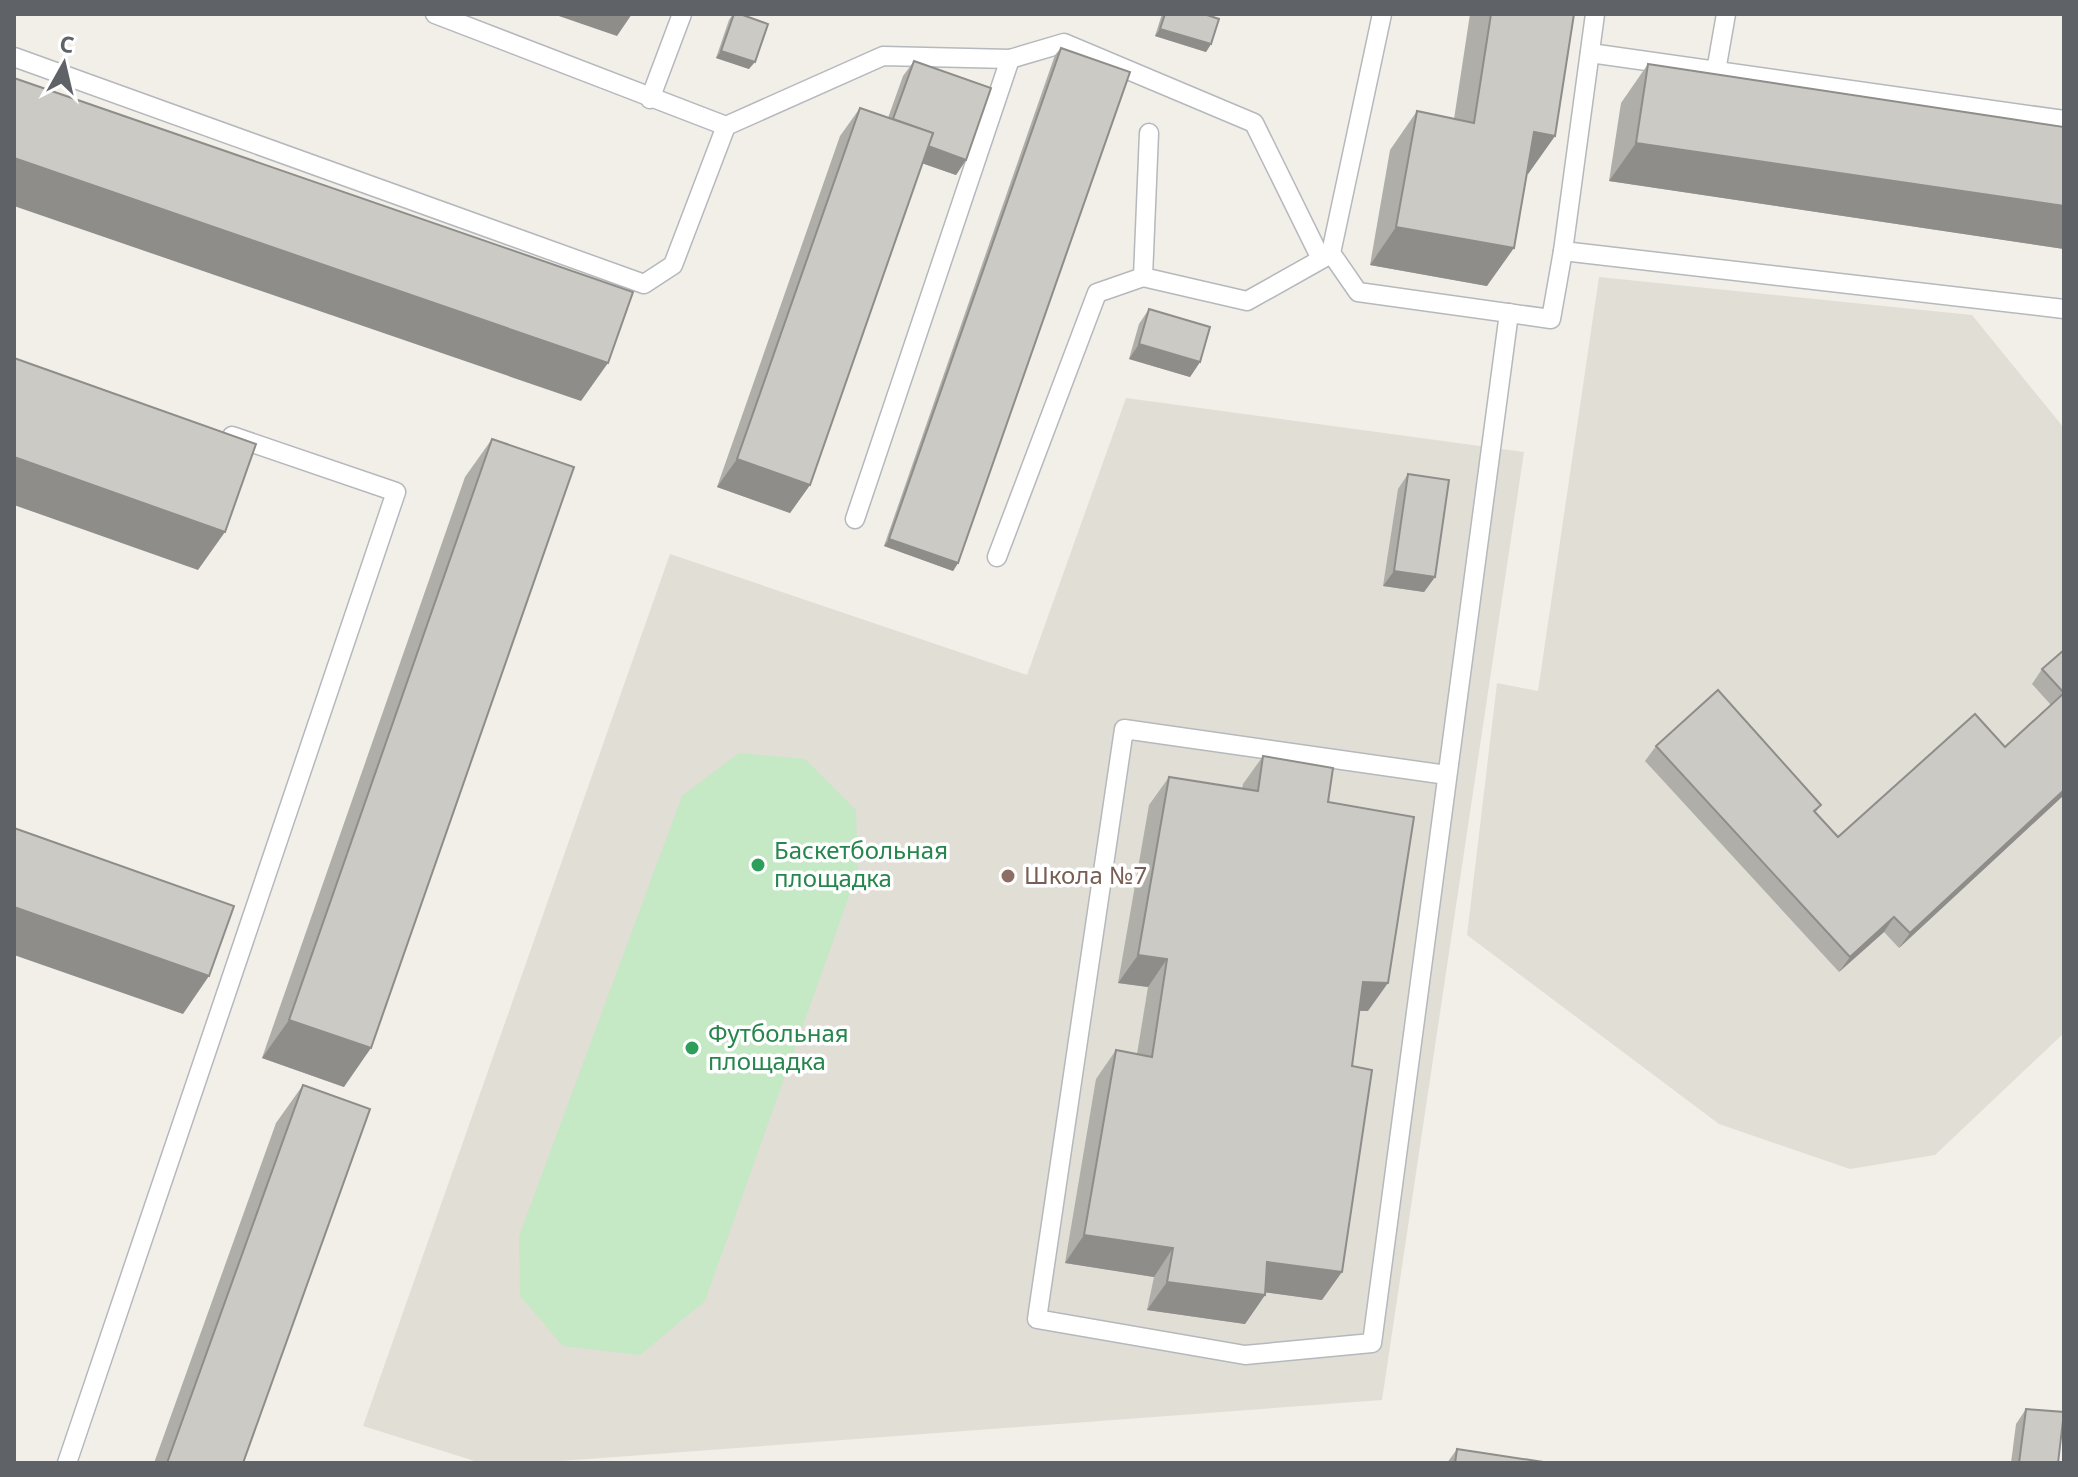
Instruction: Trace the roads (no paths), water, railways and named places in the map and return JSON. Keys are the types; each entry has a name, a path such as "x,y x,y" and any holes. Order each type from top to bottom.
{"lane":[{"path":"435,14 726,126 883,56 1010,59 1064,43 1254,123 1326,256 1358,292 1551,319 1595,14"},
{"path":"650,99 682,14"},
{"path":"997,557 1097,293 1143,277 1247,301 1326,256 1382,14"},
{"path":"1716,71 1726,14"},
{"path":"1590,53 2064,120"},
{"path":"14,57 644,284 673,265 726,126"},
{"path":"855,519 1010,59"},
{"path":"1143,277 1149,133"},
{"path":"1563,251 2064,309"},
{"path":"1447,775 1124,729 1037,1319 1245,1355 1372,1343 1509,313"},
{"path":"67,1463 241,920 396,492 220,432"}],"place":[{"name":"Баскетбольная площадка","path":"758,865"},
{"name":"Школа №7","path":"1008,876"},
{"name":"Футбольная площадка","path":"692,1048"}]}
